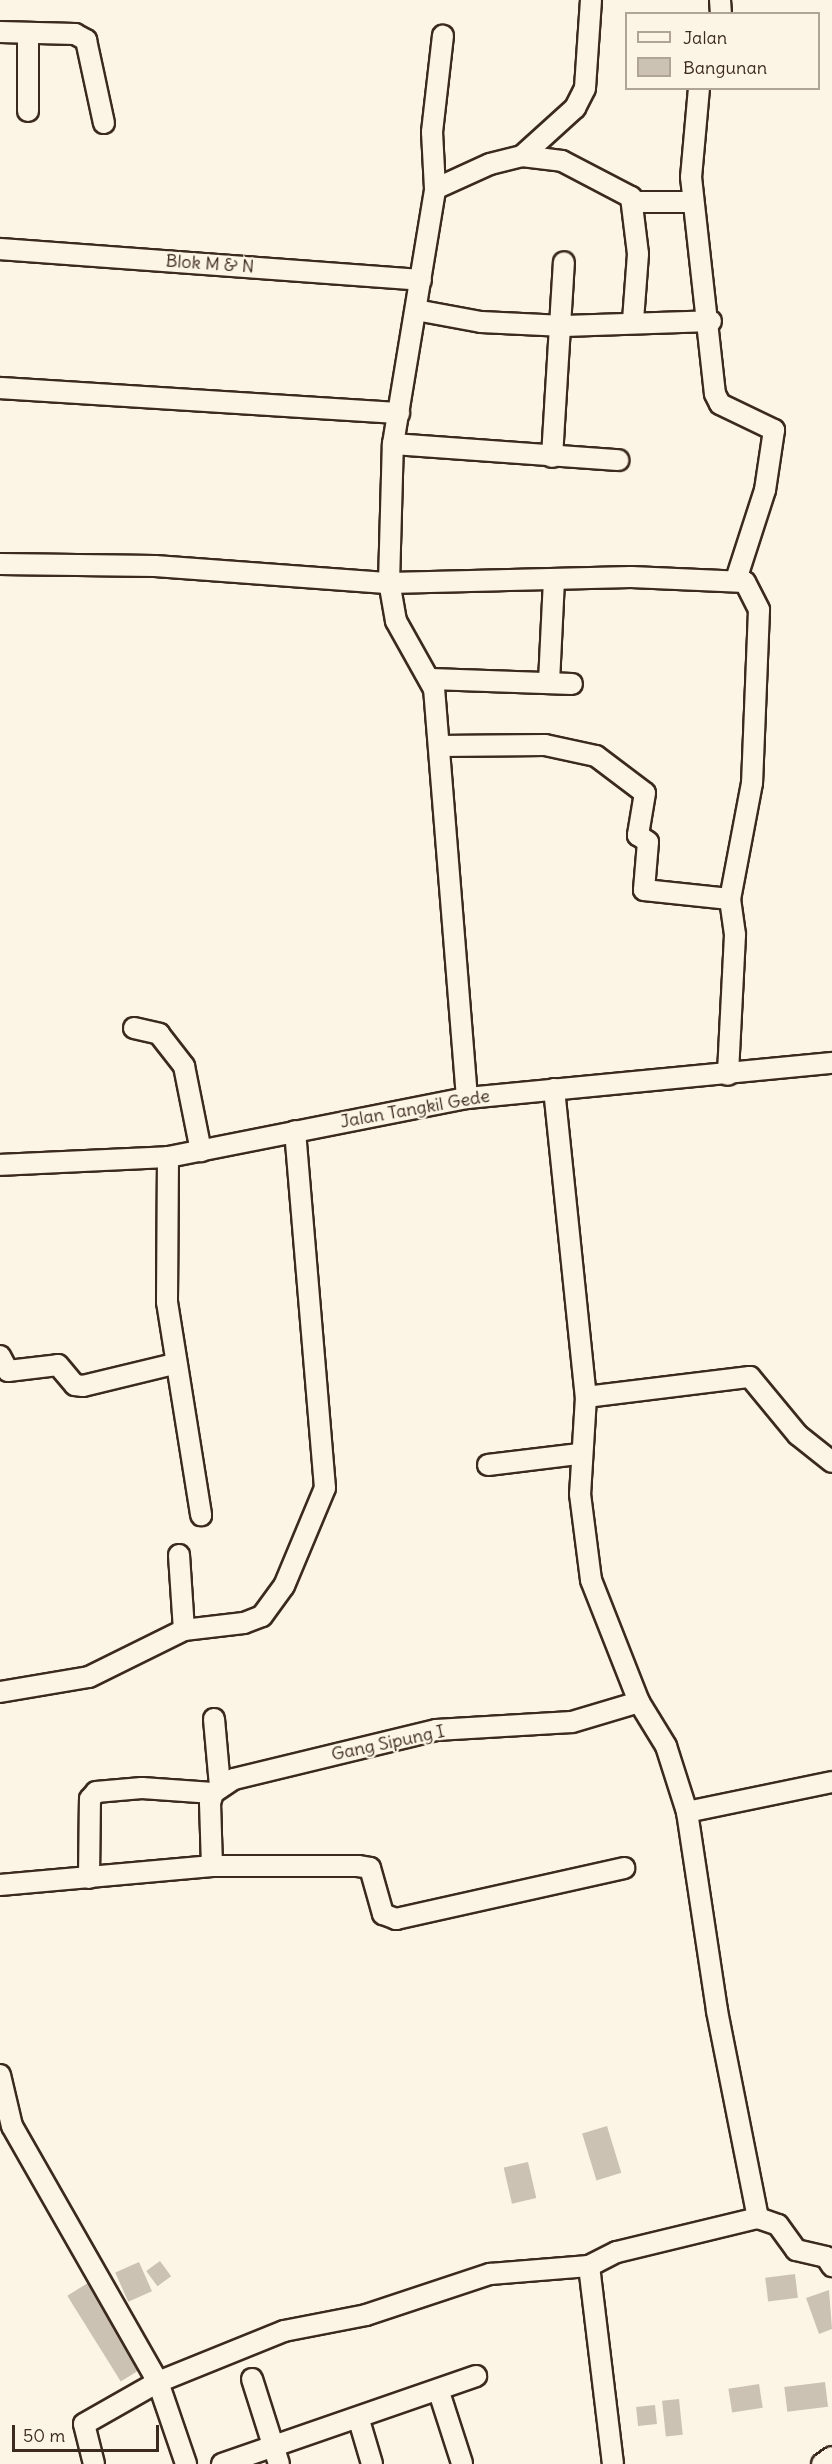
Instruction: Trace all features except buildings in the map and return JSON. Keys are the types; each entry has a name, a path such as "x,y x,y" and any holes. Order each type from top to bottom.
{"street":[{"path":"522,156 581,99 592,44 591,0"},
{"path":"0,32 75,34 86,40 104,123"},
{"path":"27,111 28,33"},
{"path":"443,36 432,132 435,189 393,444 389,583 396,621 431,679 439,746 467,1098"},
{"path":"699,90 692,141 693,202 711,321 720,404 774,430 765,490 736,579"},
{"path":"435,189 490,164 522,156 550,157 582,169 626,191 634,202 633,320"},
{"path":"634,202 693,202"},
{"name":"Blok M & N","path":"0,249 421,280"},
{"path":"552,457 564,326 564,262"},
{"path":"416,310 481,322 564,326 633,320 711,321"},
{"path":"0,388 399,413"},
{"path":"393,444 618,460"},
{"path":"0,564 155,566 389,583 736,579 753,589 759,610 752,783 730,899 735,935 728,1075"},
{"path":"549,682 554,580"},
{"path":"431,679 572,684"},
{"path":"439,746 545,745 596,756 647,796 638,836 648,842 644,890 730,899"},
{"path":"134,1028 159,1034 184,1066 201,1151"},
{"name":"Jalan Tangkil Gede","path":"0,1165 168,1157 467,1098 728,1075 832,1063"},
{"path":"554,1089 586,1397 579,1454 591,1580 639,1702 666,1746 687,1812 717,2012 758,2218"},
{"path":"0,1692 89,1677 184,1630 262,1616 296,1562 325,1488 295,1131"},
{"path":"168,1157 167,1302 174,1364 201,1515"},
{"path":"0,1356 8,1371 58,1365 75,1385 83,1386 174,1364"},
{"path":"586,1397 750,1377 798,1435 832,1462"},
{"path":"488,1465 579,1454"},
{"path":"178,1555 184,1630"},
{"name":"Gang Sipung I","path":"89,1878 90,1799 96,1792 142,1788 217,1790 414,1735 572,1722 639,1702"},
{"path":"212,1866 217,1790 214,1719"},
{"path":"687,1812 832,1782"},
{"path":"0,1885 212,1866 370,1868 383,1914 396,1919 624,1868"},
{"path":"0,2075 12,2126 158,2382 186,2464"},
{"path":"94,2464 84,2424 158,2382 284,2331 354,2318 490,2274 589,2266 617,2252 758,2218 778,2225 796,2250 826,2258 832,2266"},
{"path":"589,2266 614,2464"},
{"path":"222,2464 276,2455 359,2420 439,2392 476,2376"},
{"path":"252,2379 276,2455"},
{"path":"439,2392 462,2463"},
{"path":"359,2420 372,2464"},
{"path":"822,2464 832,2457"}]}
